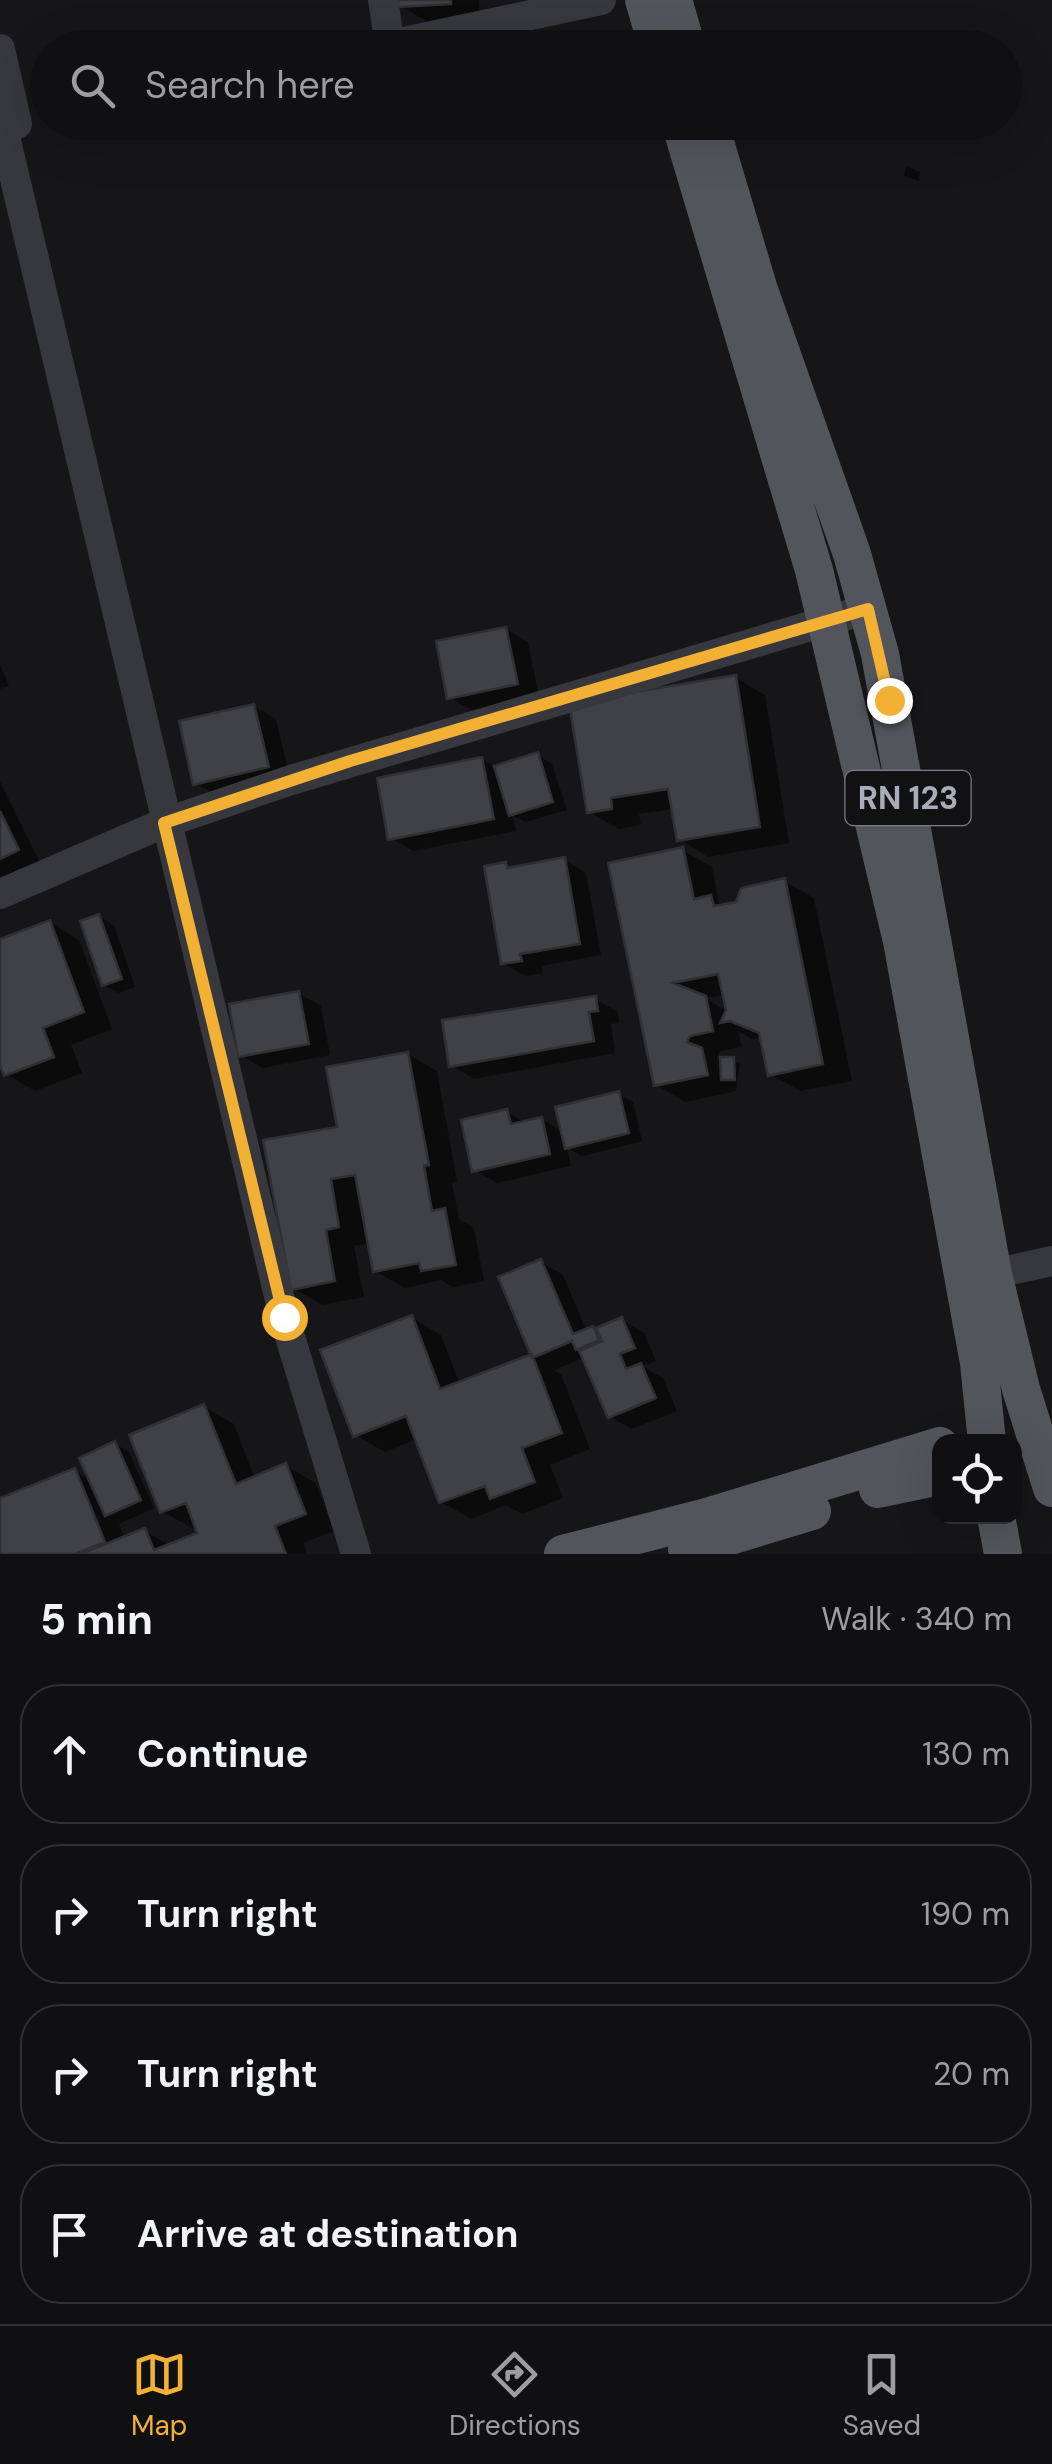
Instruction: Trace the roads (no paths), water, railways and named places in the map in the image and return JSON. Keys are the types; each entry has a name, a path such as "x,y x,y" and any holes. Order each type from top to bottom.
{"main road":[{"path":"644,0 653,30"},
{"path":"673,0 682,30"},
{"name":"RN 123","path":"685,140 827,622 917,1008 979,1364 976,1434"},
{"name":"RN 123","path":"714,140 758,287 868,609 943,985 994,1274 1042,1425 1041,1475"},
{"path":"996,1434 1042,1425"},
{"path":"563,1554 707,1518 932,1448"},
{"path":"666,1554 752,1532 882,1488 932,1478"},
{"path":"997,1524 1003,1554"}],"street":[{"path":"383,0 383,30"},
{"path":"459,30 601,0"},
{"path":"0,49 7,127 164,823 284,1317 356,1554"},
{"path":"0,894 164,823 350,761 868,609"},
{"path":"994,1274 1052,1261"}]}
